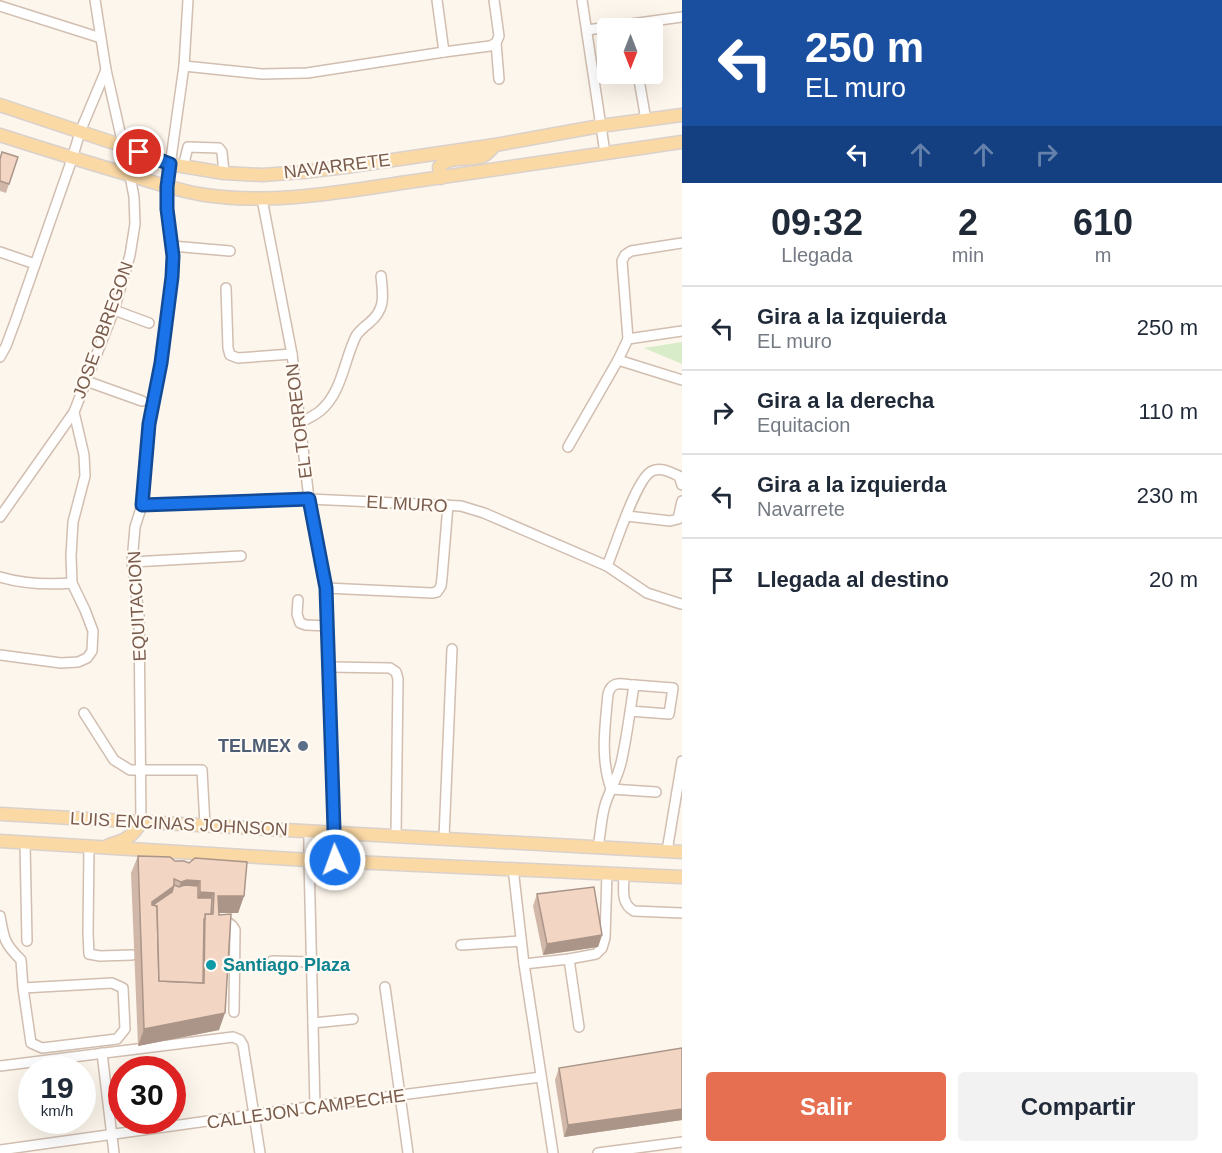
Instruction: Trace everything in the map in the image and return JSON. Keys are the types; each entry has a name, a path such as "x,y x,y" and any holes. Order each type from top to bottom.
{"main road":[{"name":"NAVARRETE","path":"0,105 170,164 224,173 262,175 303,172 495,145 600,126 682,115"},
{"name":"NAVARRETE","path":"0,135 167,187 238,199 304,196 682,142"},
{"path":"441,178 439,167 442,163 483,156 495,145"},
{"name":"LUIS ENCINAS JOHNSON","path":"0,814 682,852"},
{"path":"105,846 121,842 136,832 141,822"},
{"name":"LUIS ENCINAS JOHNSON","path":"0,841 105,846 160,854 194,856 335,860 682,877"}],"street":[{"name":"JOSE OBREGON","path":"0,518 74,412 114,310 130,255 135,224 134,197 106,70 95,0"},
{"name":"EQUITACION","path":"141,822 139,615 132,562 135,527 142,505 149,424 161,363 172,277 167,187 184,66 188,0"},
{"path":"437,0 444,52"},
{"path":"494,0 499,79"},
{"path":"582,0 605,153"},
{"path":"0,6 101,38"},
{"path":"587,30 682,17"},
{"path":"184,66 262,74 307,73 490,46 497,40"},
{"path":"0,357 35,264 80,132 106,70"},
{"path":"640,84 646,120"},
{"path":"183,167 188,147 219,148 222,152 224,173"},
{"name":"EL TORREON","path":"262,199 292,354 309,499 326,588 335,860"},
{"path":"568,447 628,339 622,261 625,255 631,251 682,243"},
{"path":"172,246 230,251"},
{"path":"0,252 35,264"},
{"path":"300,423 321,411 342,377 358,333 377,316 383,301 381,276"},
{"path":"226,288 230,355 237,358 292,354"},
{"path":"114,310 149,322"},
{"path":"628,339 682,331"},
{"path":"618,360 682,380"},
{"path":"87,381 142,401"},
{"name":"JOSE OBREGON","path":"0,655 61,663 78,662 87,658 92,651 93,631 72,583 70,555 73,522 85,477 84,455 74,412"},
{"path":"607,566 633,499 648,474 654,470 663,470 679,476 682,486"},
{"name":"EL MURO","path":"142,505 309,499 461,506 484,513 607,566 647,593 681,604"},
{"path":"627,516 670,521 678,519 682,501"},
{"path":"326,588 437,592 441,586 448,505"},
{"path":"132,562 241,556"},
{"path":"0,577 45,585 72,583"},
{"path":"298,600 297,614 300,623 328,626"},
{"path":"444,838 452,649"},
{"path":"329,667 390,668 396,672 398,679 396,836"},
{"path":"611,789 606,775 604,755 610,688 618,683 673,688 669,714 630,711"},
{"path":"598,847 605,804 621,763 634,685"},
{"path":"84,713 114,760 130,770 202,770 205,825"},
{"path":"667,851 682,761"},
{"path":"611,789 656,792"},
{"path":"309,831 315,1106"},
{"path":"25,843 27,941"},
{"path":"89,846 89,954 132,955"},
{"path":"513,868 524,964 553,1153"},
{"path":"524,964 596,954 602,948 605,938 607,873"},
{"path":"624,874 624,901 627,907 634,911 682,913"},
{"path":"0,916 5,940 21,960 23,988 31,1043 42,1048 117,1039 125,1029 123,988 112,983 23,988"},
{"path":"213,921 225,921 232,924 235,930 234,1012"},
{"path":"461,945 521,941"},
{"path":"569,959 579,1027"},
{"path":"272,962 311,962"},
{"path":"385,987 408,1153"},
{"path":"312,1023 353,1019"},
{"path":"0,1066 233,1037 240,1040 243,1045 260,1153"},
{"path":"102,1053 114,1153"},
{"name":"CALLEJON CAMPECHE","path":"0,1150 541,1077"},
{"path":"598,1153 682,1142"}],"green space":[{"path":"682,342 682,364 644,348"}],"building":[{"path":"2,152 18,157 9,184 0,181"},
{"path":"138,856 170,857 175,861 189,863 195,858 247,862 244,896 218,896 219,915 231,914 225,1013 144,1029","holes":["174,879 181,882 200,881 200,892 214,893 213,914 205,914 204,983 159,981 157,906 152,905 152,902 174,886"]},
{"path":"174,885 198,886 198,898 212,898 211,914 205,914 204,919 203,983 159,981 157,906 153,905 172,892"},
{"path":"594,887 602,935 547,944 537,894"},
{"path":"682,1048 682,1109 568,1125 559,1068"}],"place":[{"name":"TELMEX","path":"303,746"},
{"name":"Santiago Plaza","path":"211,965"}],"route":[{"path":"139,152 170,164 167,209 173,256 161,363 149,424 142,505 309,499 326,588 335,860"}]}
